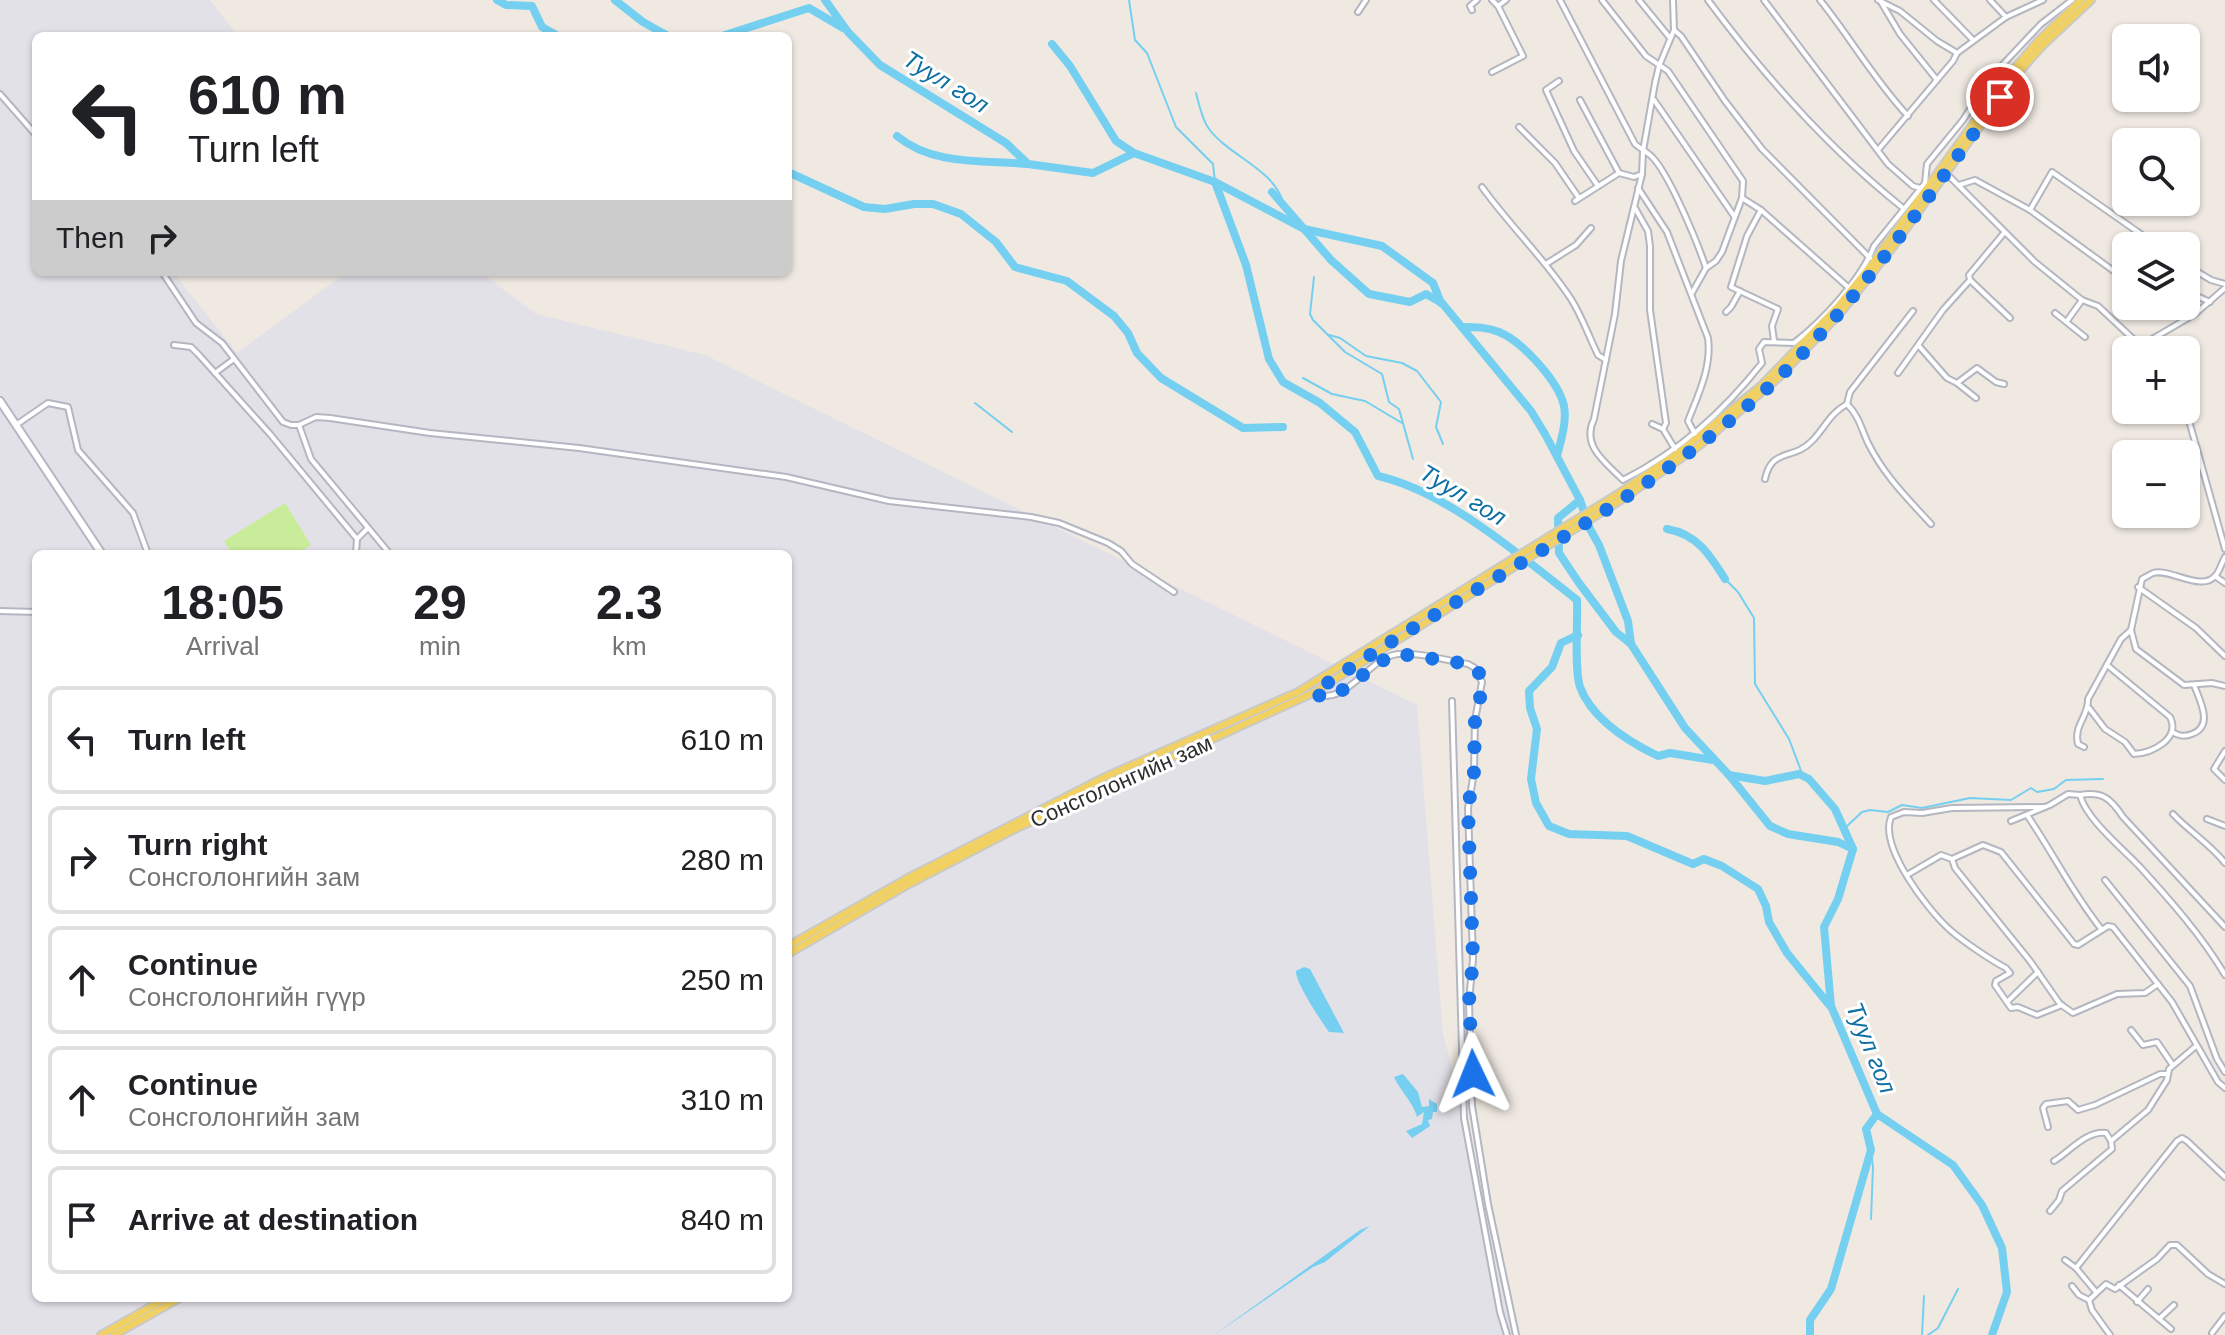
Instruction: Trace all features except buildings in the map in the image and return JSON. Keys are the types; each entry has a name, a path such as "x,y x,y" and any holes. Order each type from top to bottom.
{"main road":[{"path":"1450,602 1621,496 1726,424 1788,368 1866,281 1946,173 1997,90 2066,10 2081,0"},
{"path":"1621,496 1679,448 1743,402 1818,325 1872,264 1923,190 1978,122 2044,44 2091,0"},
{"path":"0,401 99,550"},
{"name":"Сонсголонгийн зам","path":"792,952 909,884 1017,828 1313,693 1450,602"},
{"name":"Сонсголонгийн зам","path":"792,944 906,879 1092,783 1298,692 1450,602"},
{"path":"101,1335 159,1302"},
{"path":"114,1335 173,1302"}],"street":[{"path":"1358,12 1366,0"},
{"path":"1472,10 1470,6 1477,0"},
{"path":"1492,0 1523,56 1492,72"},
{"path":"1498,6 1506,0"},
{"path":"1560,0 1635,144 1651,156 1665,179 1695,236 1706,268"},
{"path":"1602,0 1646,56 1668,71 1743,181 1742,198 1722,252 1706,268 1692,293"},
{"path":"1639,0 1670,38"},
{"path":"1652,424 1663,429 1679,448 1623,480 1592,446 1588,432 1594,419 1615,314 1621,261 1642,174 1643,151 1659,66 1674,30 1673,0"},
{"path":"1708,0 1810,126 1903,208"},
{"path":"1820,0 1908,116"},
{"path":"1934,0 1973,40"},
{"path":"1990,0 2006,17"},
{"path":"1878,150 1957,53 2006,17 2043,0"},
{"path":"2057,0 2066,10"},
{"path":"1638,188 1667,232 1708,338 1703,382 1688,421 1696,436 1762,363 1759,349 1764,342 1794,343 1818,325 1870,258 1874,246 1903,208 1923,190 1927,164 1991,77 2041,24 2066,10 2072,0"},
{"path":"1768,1 1888,164 1913,186 1923,190"},
{"path":"1880,1 1900,34 1937,80"},
{"path":"1880,1 1900,11 1957,53"},
{"path":"1674,30 1762,149 1870,258"},
{"path":"1559,81 1546,90 1574,151 1598,186"},
{"path":"1987,85 1997,90"},
{"path":"0,94 32,130"},
{"path":"1653,98 1734,216"},
{"path":"1580,100 1619,173"},
{"path":"1519,127 1555,163 1577,200 1619,173 1634,177 1642,174"},
{"path":"2030,210 2052,172 2138,232"},
{"path":"1946,173 2004,233 2082,300 2098,306 2130,336"},
{"path":"1959,185 1975,180 2030,210 2112,270"},
{"path":"1482,187 1506,220 1546,264 1573,302 1598,355 1606,360"},
{"path":"1742,198 1761,210 1848,287"},
{"path":"1634,207 1648,231 1650,246 1650,310 1666,423 1663,429"},
{"path":"1761,210 1747,236 1731,287 1778,309 1772,326 1774,341"},
{"path":"1546,264 1576,245 1591,228"},
{"path":"2004,233 1969,275 1970,280 2010,318"},
{"path":"2160,336 2210,302 2225,286 2200,273"},
{"path":"165,276 196,323 218,339 283,422 291,425 299,425 316,417 330,418 430,433 579,448 786,477 889,501 1002,513 1059,523 1108,543 1121,551 1132,564 1174,592"},
{"path":"1898,373 1943,310 1970,280"},
{"path":"1726,312 1740,291"},
{"path":"2200,297 2210,302"},
{"path":"2067,322 2082,300"},
{"path":"1765,479 1771,462 1780,455 1793,454 1811,443 1833,412 1847,404 1850,392 1913,311"},
{"path":"2055,313 2085,337"},
{"path":"174,345 191,347 270,434 357,539"},
{"path":"1919,346 1947,378 1976,398"},
{"path":"215,373 234,359"},
{"path":"1957,383 1977,368 2004,384"},
{"path":"1738,393 1743,402"},
{"path":"16,425 48,403 68,407 78,450 133,513 147,550"},
{"path":"1847,404 1862,424 1868,442 1896,487 1931,524"},
{"path":"2190,424 2225,549"},
{"path":"299,425 311,459 387,550"},
{"path":"356,550 357,539 368,528"},
{"path":"2225,557 2215,576 2197,581 2152,573 2142,579 2131,630 2136,649 2184,685 2212,683 2225,686"},
{"path":"2215,576 2225,583"},
{"path":"2138,587 2196,628 2225,656"},
{"path":"0,611 32,612"},
{"path":"2107,665 2170,717 2174,725 2172,732 2156,749 2134,754 2125,742 2105,729 2089,708 2088,699 2121,639 2131,630"},
{"path":"1313,693 1323,697 1337,694 1385,659 1401,654 1468,664 1475,668 1482,682 1475,720 1474,772 1468,808 1473,959 1469,1001 1472,1106 1488,1204 1516,1335"},
{"path":"2172,732 2182,736 2196,733 2205,722 2194,685"},
{"path":"1452,701 1464,1118 1507,1335"},
{"path":"2084,747 2078,744 2076,730 2089,708"},
{"path":"2225,751 2214,769 2225,780"},
{"path":"2011,821 2068,794 2101,794 2109,798 2225,927"},
{"path":"2080,795 2091,815 2211,950 2225,975"},
{"path":"2044,807 1974,806 1898,813 1891,817 1888,826 1892,846 1907,875 1951,931 2006,968 2010,975 1996,981 1995,985 2011,1008 2018,1007 2037,1015 2062,1005"},
{"path":"2173,814 2225,863"},
{"path":"2027,815 2049,846 2084,908 2102,930"},
{"path":"2207,819 2225,826"},
{"path":"1907,875 1941,855 1952,859 1979,845 1994,848 2001,852 2074,944 2078,945 2108,926 2113,927 2158,984 2218,1082 2225,1088"},
{"path":"1952,859 1955,868 2062,1005 2073,1013 2117,994 2145,993 2158,984"},
{"path":"2105,880 2190,986 2217,1059 2225,1072"},
{"path":"2007,1002 2038,972"},
{"path":"2131,1030 2143,1045 2157,1042 2172,1064"},
{"path":"2111,1141 2148,1110 2167,1080 2166,1074 2172,1064 2197,1045"},
{"path":"2048,1127 2043,1108 2046,1104 2068,1101 2078,1110 2166,1074"},
{"path":"2050,1211 2062,1191 2112,1149 2111,1141 2106,1133 2099,1132 2054,1161"},
{"path":"2076,1268 2177,1141 2182,1138 2187,1141 2225,1177"},
{"path":"2089,1300 2106,1284 2115,1289 2157,1259 2170,1245 2177,1245 2208,1274 2225,1284"},
{"path":"2065,1260 2096,1292"},
{"path":"2119,1285 2171,1329"},
{"path":"2072,1286 2079,1295 2089,1300 2092,1310 2110,1335"},
{"path":"2137,1302 2148,1289"},
{"path":"2160,1318 2174,1305"},
{"path":"2212,1333 2225,1316"}],"shaded area":[{"path":"0,0 210,0 235,32 32,32 32,276 176,276 237,353 342,276 485,276 536,314 705,355 1417,705 1443,1034 1521,1335 0,1335"}],"green space":[{"path":"285,503 311,545 303,550 230,550 224,541"}],"water":[{"path":"1304,967 1310,969 1344,1033 1329,1032 1309,1002 1296,971"},
{"path":"1403,1074 1418,1092 1422,1107 1429,1106 1429,1099 1437,1104 1437,1112 1433,1112 1432,1119 1428,1120 1430,1126 1412,1138 1406,1131 1422,1124 1424,1112 1417,1117 1394,1077"},
{"path":"1370,1226 1325,1262 1313,1267 1214,1335 1360,1230"}],"waterway":[{"name":"Туул гол","path":"497,0 506,5 532,6 542,27 551,32"},
{"name":"Туул гол","path":"615,0 661,32"},
{"name":"Туул гол","path":"825,0 848,32 880,65 1006,143 1028,164 1093,173 1134,153 1215,182 1246,265 1269,359 1283,382 1320,403 1355,432 1378,476 1404,484 1456,510 1577,600 1578,679 1586,699 1602,719 1635,744 1658,756 1670,753 1713,760"},
{"path":"1129,0 1135,40 1147,53 1176,127 1213,164 1215,182"},
{"name":"Туул гол","path":"734,32 809,8 843,28"},
{"path":"1052,44 1070,66 1116,141 1134,153"},
{"path":"1196,93 1209,129 1263,173 1280,194 1284,206"},
{"path":"897,136 911,146 943,157 1027,164"},
{"name":"Туул гол","path":"792,174 864,207 885,209 933,204 961,214 996,242 1015,267 1067,281 1114,316 1128,333 1137,353 1161,378 1243,428 1283,427"},
{"path":"1215,182 1304,229 1382,246 1433,283 1441,303"},
{"path":"1272,192 1331,260 1369,294 1410,302 1426,294 1442,303 1531,411 1580,500 1628,621 1631,644"},
{"path":"1314,277 1310,314 1313,320 1345,352 1382,374 1389,402 1399,409 1413,459"},
{"path":"1462,327 1499,332 1518,344 1547,374 1561,396 1565,412 1557,456"},
{"path":"1329,335 1340,338 1366,356 1402,363 1417,371 1441,402 1436,427 1443,444"},
{"path":"1303,378 1332,394 1365,401 1402,423"},
{"path":"975,403 1012,432"},
{"name":"Туул гол","path":"1580,500 1558,518 1559,553 1616,632 1631,644 1685,728 1729,775 1770,826 1788,834 1838,842 1853,849 1838,899 1824,927 1831,1006 1877,1114 1953,1165 1982,1205 2002,1248 2007,1292 1992,1335"},
{"path":"1667,529 1695,541 1725,579"},
{"path":"1725,579 1738,592 1754,618 1755,684 1789,739 1803,776"},
{"path":"1578,635 1561,643 1552,667 1529,691 1530,708 1537,729 1531,779 1536,803 1549,826 1569,834 1627,836 1693,864 1704,859 1722,866 1758,889 1769,922 1787,953 1830,1006"},
{"path":"1729,775 1765,781 1799,774 1809,779 1835,809 1853,849"},
{"path":"1845,828 1862,812 1870,810 1888,812 1902,805 1922,808 1970,798 2011,800 2031,788 2037,792 2054,789 2066,780 2103,779"},
{"name":"Туул гол","path":"1810,1335 1810,1320 1831,1289 1871,1150 1866,1129 1877,1114"},
{"path":"1871,1150 1871,1219"},
{"path":"1928,1335 1938,1328 1958,1289"},
{"path":"1922,1335 1924,1296"}],"route":[{"path":"1473,1074 1470,1059 1469,1001 1473,942 1468,808 1474,772 1475,720 1482,689 1480,674 1468,664 1392,655 1337,694 1323,697 1313,693 1624,498 1726,424 1778,378 1842,311 1892,248 2000,97"}]}
